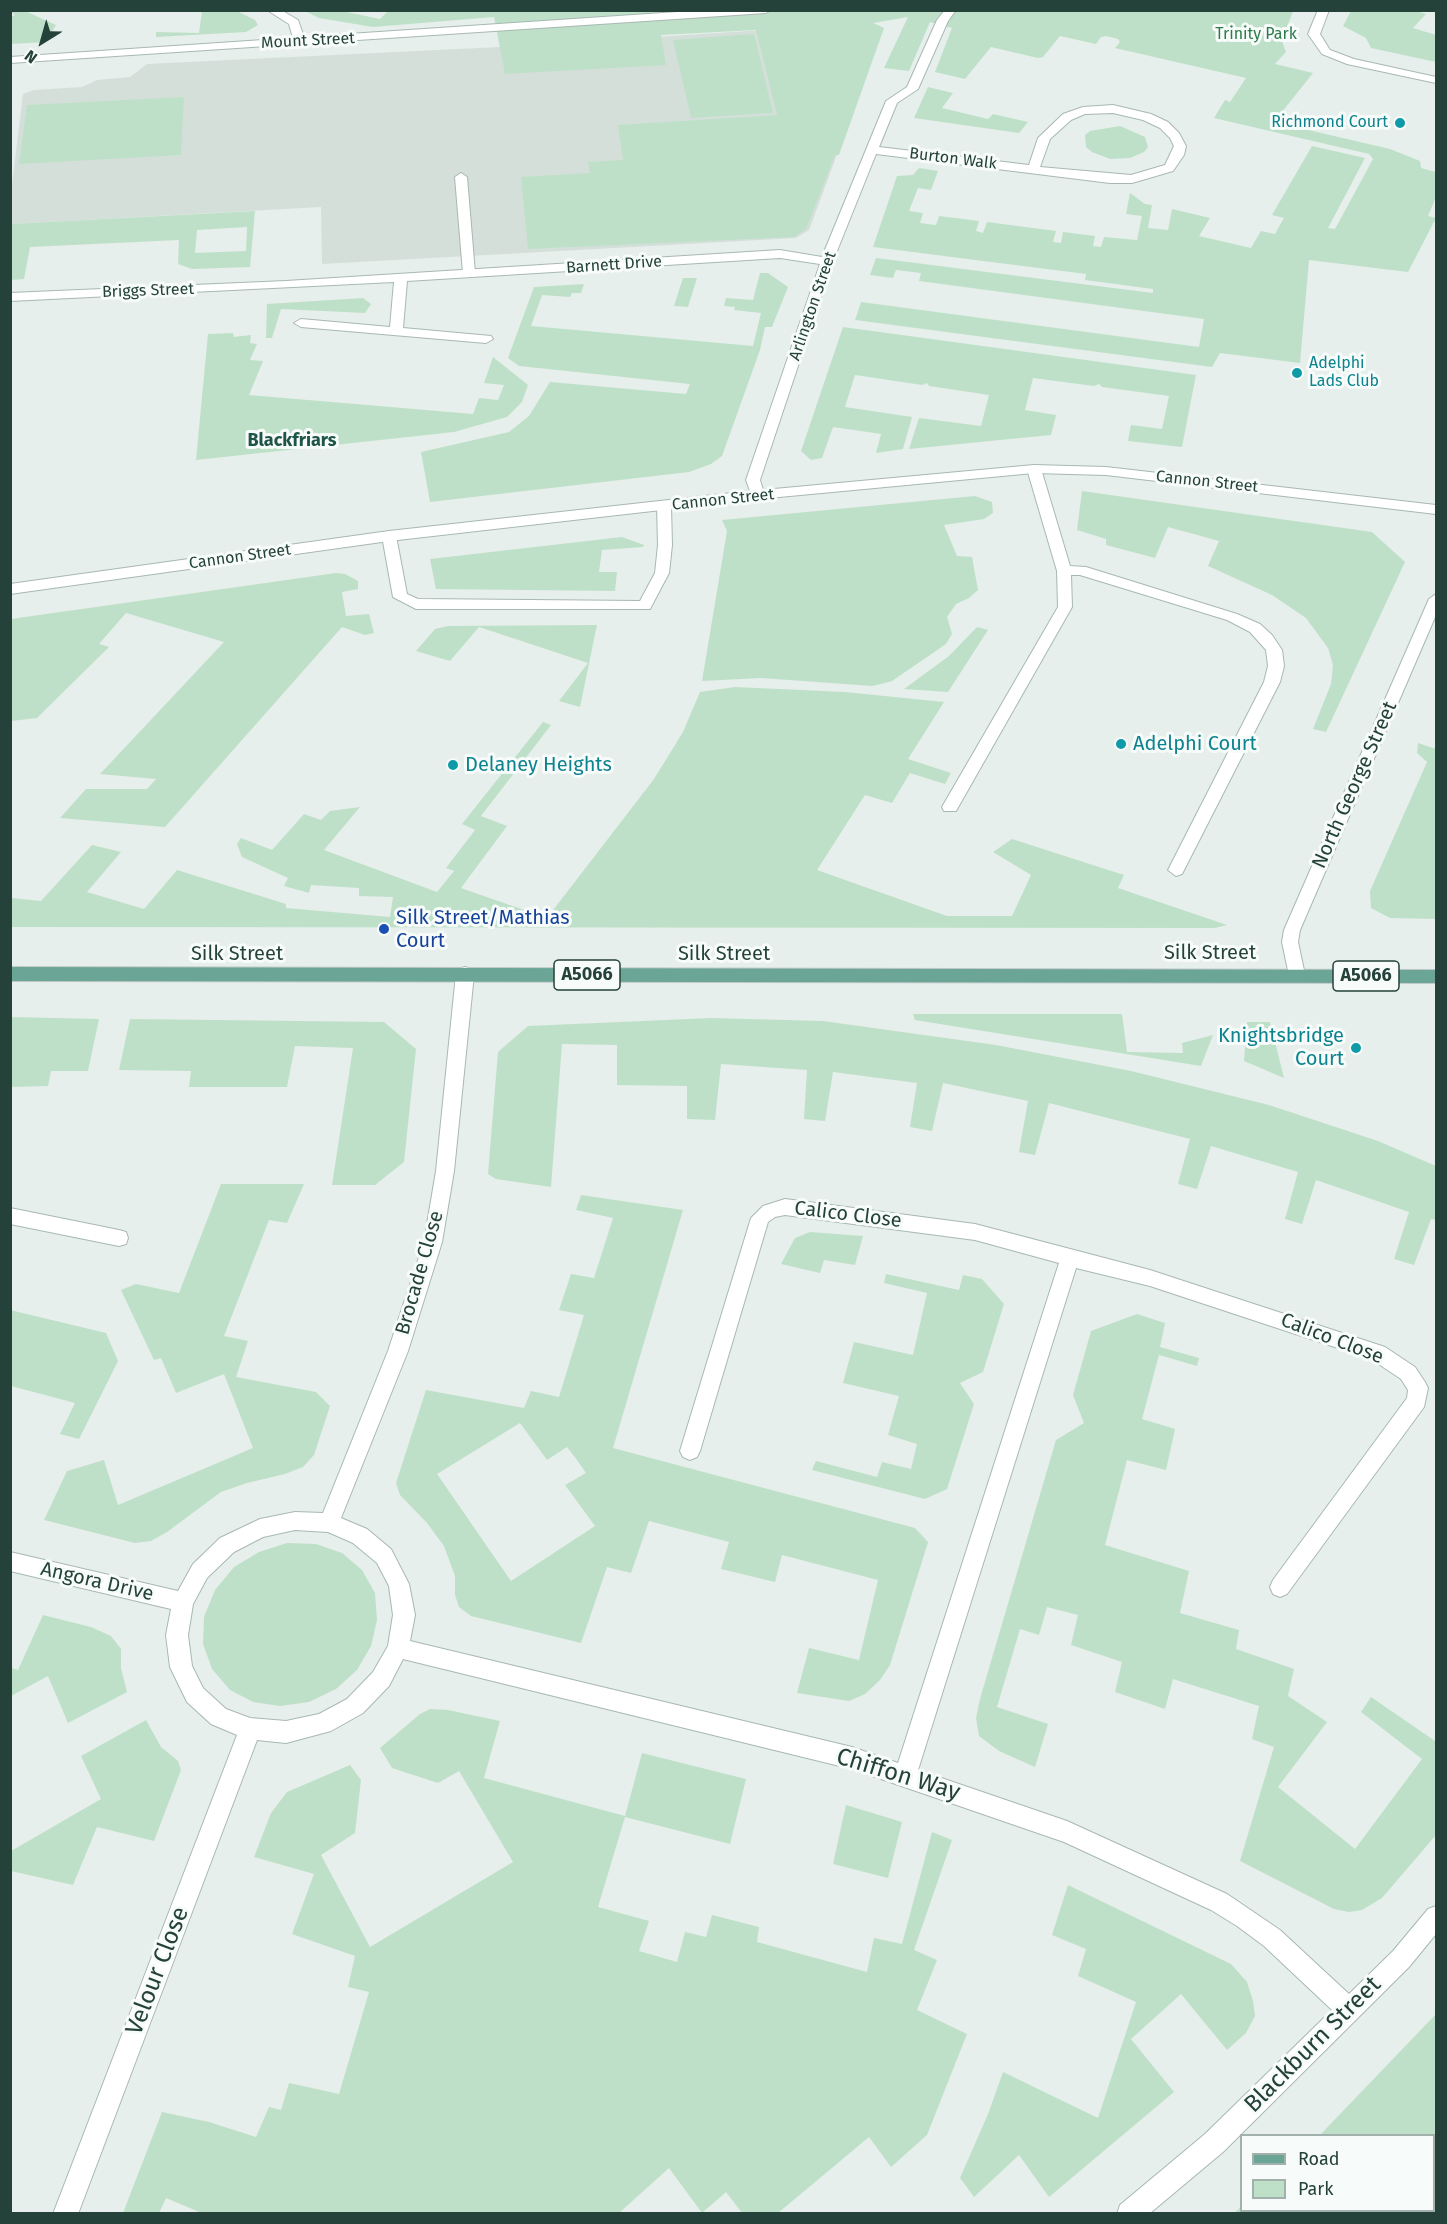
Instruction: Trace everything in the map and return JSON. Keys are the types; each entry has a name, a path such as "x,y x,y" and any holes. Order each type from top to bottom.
{"main road":[{"name":"Silk Street","path":"10,974 1437,977"}],"street":[{"path":"272,10 294,22 299,40"},
{"name":"Mount Street","path":"10,60 766,10"},
{"name":"Arlington Street","path":"758,495 753,480 827,261 892,102 912,89 943,20 951,10"},
{"path":"1324,10 1314,34 1315,40 1326,52 1351,62 1437,80"},
{"name":"Burton Walk","path":"873,150 1110,179 1132,178 1168,168 1178,154 1180,146 1175,136 1164,125 1147,117 1113,109 1083,111 1066,117 1044,138 1034,168"},
{"path":"460,177 469,273"},
{"name":"Barnett Drive","path":"335,281 780,254 827,261"},
{"path":"395,331 399,319 401,278"},
{"name":"Briggs Street","path":"10,297 335,281"},
{"path":"301,323 486,339"},
{"path":"950,807 1065,607 1064,571 1034,469"},
{"name":"Cannon Street","path":"10,589 389,536 758,495 1034,469 1106,471 1437,510"},
{"path":"389,536 400,597 416,604 645,606 662,573 665,545 664,506"},
{"path":"1064,571 1081,570 1233,617 1255,628 1267,639 1274,650 1276,666 1272,682 1176,870"},
{"name":"North George Street","path":"1296,975 1290,942 1292,930 1437,599"},
{"name":"Brocade Close","path":"329,1523 398,1351 439,1216 465,974"},
{"name":"Calico Close","path":"690,1451 760,1218 770,1210 785,1207 975,1232 1150,1278 1293,1323 1378,1353 1408,1373 1418,1388 1417,1401 1280,1587"},
{"path":"10,1216 119,1238"},
{"path":"906,1775 919,1727 1070,1258"},
{"path":"295,1521 329,1523 360,1536 384,1556 399,1584 404,1615 398,1648 381,1679 355,1706 323,1724 286,1732 250,1729 219,1717 195,1695 181,1667 177,1635 183,1602 200,1571 227,1545 260,1528 295,1521"},
{"name":"Angora Drive","path":"10,1561 183,1602"},
{"name":"Chiffon Way","path":"398,1648 852,1758 1067,1832 1219,1902 1272,1938 1349,2010"},
{"name":"Velour Close","path":"65,2214 250,1729"},
{"name":"Blackburn Street","path":"1129,2214 1214,2143 1401,1959 1437,1917"}],"shaded area":[{"path":"872,23 884,28 809,230 796,238 322,264 321,207 11,224 11,193 23,94 34,90 82,87 97,80 130,77 147,64 500,47"}],"green space":[{"path":"195,10 237,11 255,20 258,25 246,32 156,37 156,32 199,33 202,11"},
{"name":"Trinity Park","path":"389,10 1293,11 1282,41 1286,52 1275,64 1313,73 1274,122 1390,149 1420,161 1421,168 1436,172 1436,197 1428,216 1436,218 1408,272 1309,260 1300,363 1220,353 1212,367 855,320 861,302 1199,347 1204,319 919,281 921,273 896,270 893,278 870,275 876,258 1153,293 1153,289 1085,280 1086,274 873,247 897,176 913,175 919,168 938,171 931,190 918,188 909,211 923,213 920,223 936,225 939,216 979,221 976,231 983,233 987,222 1056,231 1053,242 1061,243 1063,232 1095,236 1093,246 1101,247 1104,237 1137,240 1142,216 1126,214 1130,193 1145,204 1152,205 1148,228 1168,230 1172,209 1210,218 1199,236 1251,248 1261,231 1275,234 1284,218 1272,215 1312,146 1365,158 1328,228 1335,229 1373,159 1369,154 1214,118 1225,100 1230,102 1246,78 1115,48 1120,42 1118,39 1106,36 1101,37 1096,44 1060,36 1043,57 1038,58 991,47 965,79 935,72 952,28 930,22 909,71 884,68 908,17 873,23 884,28 839,155 835,155 806,229 794,237 528,249 521,177 590,173 588,162 623,160 618,125 777,115 756,30 661,35 666,65 505,74 494,17 373,27 319,18 305,11 342,11 380,19"},
{"path":"25,11 56,25 46,42 11,44 11,17 15,15 11,12"},
{"path":"1351,11 1416,11 1426,14 1413,28 1436,35 1436,62 1371,48 1366,38 1343,26"},
{"path":"754,34 773,113 691,118 673,40"},
{"path":"928,87 953,93 942,108 988,119 993,114 1028,122 1019,133 914,118"},
{"path":"184,97 181,155 19,164 27,105"},
{"path":"1120,126 1145,137 1148,147 1144,152 1130,158 1110,159 1086,147 1085,135 1090,131"},
{"path":"255,211 250,267 192,269 178,264 179,240 30,247 24,279 11,280 11,224","holes":["247,227 246,251 195,253 197,230"]},
{"path":"760,273 768,273 788,287 772,327 765,327 760,350 722,456 711,464 689,472 430,502 421,452 509,432 529,416 550,382 686,394 690,384 519,366 508,358 534,287 584,284 581,293 572,293 570,297 542,295 531,326 753,346 761,313 734,310 735,307 724,306 726,298 753,300"},
{"path":"683,278 697,278 688,307 674,306"},
{"path":"363,298 371,304 365,313 281,309 272,338 266,338 267,304"},
{"path":"843,327 1196,375 1182,447 1128,441 1131,425 1162,429 1169,396 1102,387 1099,384 1094,386 1033,378 1025,410 1056,415 1051,435 909,449 919,418 981,426 989,395 929,386 927,383 922,385 855,375 845,407 912,417 903,449 876,453 881,434 833,427 822,458 811,460 801,451"},
{"path":"233,333 234,337 251,335 250,343 257,344 250,360 263,361 249,395 473,414 479,398 498,400 504,385 484,383 493,357 528,385 522,402 507,417 454,432 196,460 208,334"},
{"path":"1082,491 1372,532 1405,562 1326,732 1313,729 1331,684 1333,665 1328,648 1306,618 1272,595 1208,566 1219,541 1168,527 1155,558 1106,545 1106,539 1077,530"},
{"path":"975,496 992,502 993,513 984,519 944,525 957,556 972,557 978,590 969,598 956,604 947,617 952,634 946,644 892,681 873,686 761,678 702,681 727,531 722,520"},
{"path":"622,537 644,545 643,547 602,550 599,572 617,572 615,591 436,589 430,559"},
{"path":"336,573 345,574 358,581 358,589 342,592 346,616 369,614 374,633 365,635 342,627 165,827 60,818 86,789 147,789 156,779 100,774 224,642 126,613 99,644 109,647 37,718 11,721 11,619"},
{"path":"597,625 580,707 559,701 588,663 479,627 450,661 416,651 435,629 448,626"},
{"path":"977,627 988,630 948,692 904,689 949,656"},
{"path":"735,687 845,692 944,702 908,759 951,773 945,784 910,773 892,803 865,795 817,870 947,916 1012,916 1031,875 993,852 1012,839 1124,875 1118,888 1227,925 1215,928 11,927 11,898 41,901 92,845 121,852 87,892 144,909 177,870 286,904 286,908 390,917 393,897 359,896 359,888 311,885 309,893 284,886 288,878 242,857 237,844 241,838 272,850 304,814 321,820 330,811 360,807 324,850 437,892 454,871 446,868 475,830 462,824 543,722 551,725 481,816 507,826 461,888 547,918 654,779 683,732 700,692"},
{"path":"1418,743 1436,749 1436,919 1390,918 1371,908 1370,891 1427,762 1417,753"},
{"path":"913,1014 1122,1014 1127,1052 1183,1053 1182,1043 1213,1035 1201,1066 915,1020"},
{"path":"11,1017 99,1019 88,1071 51,1071 48,1086 11,1087"},
{"path":"711,1018 823,1021 996,1045 1131,1071 1269,1105 1378,1141 1436,1166 1436,1220 1431,1219 1414,1265 1394,1259 1409,1212 1316,1180 1302,1224 1285,1219 1298,1172 1211,1146 1197,1189 1178,1184 1190,1139 1049,1103 1035,1155 1019,1152 1028,1101 943,1083 932,1131 910,1127 917,1083 833,1072 825,1121 804,1119 807,1070 721,1064 715,1120 687,1119 687,1086 617,1085 617,1045 562,1044 551,1187 496,1179 488,1174 498,1052 528,1026"},
{"path":"130,1019 384,1022 416,1049 404,1162 375,1185 332,1185 353,1048 295,1046 287,1087 189,1087 191,1071 119,1070"},
{"path":"1247,1022 1270,1022 1284,1078 1244,1061"},
{"path":"221,1184 304,1184 287,1223 269,1220 224,1336 248,1341 236,1377 316,1392 330,1406 314,1455 303,1467 221,1492 167,1532 151,1541 135,1543 44,1520 67,1471 104,1460 118,1505 253,1448 224,1374 176,1393 161,1358 154,1360 121,1290 136,1284 179,1293"},
{"path":"581,1195 683,1210 613,1448 915,1528 928,1542 890,1665 880,1680 865,1694 849,1701 797,1693 809,1648 859,1660 878,1580 782,1555 775,1582 721,1569 729,1542 649,1521 631,1573 607,1567 581,1643 471,1616 459,1607 455,1595 455,1576 444,1546 427,1523 400,1495 396,1483 426,1390 524,1408 531,1391 559,1397 584,1315 559,1310 571,1274 594,1278 613,1218 576,1210","holes":["520,1423 547,1460 567,1447 577,1460 586,1473 565,1485 595,1526 511,1581 437,1474"]},
{"path":"810,1232 863,1236 855,1265 824,1260 820,1273 781,1264 795,1238"},
{"path":"886,1274 959,1290 963,1275 982,1279 1004,1304 983,1372 960,1383 974,1404 947,1489 925,1499 812,1470 816,1461 877,1477 882,1462 911,1469 917,1444 888,1435 899,1396 843,1383 854,1342 913,1355 927,1293 884,1283"},
{"path":"10,1310 106,1333 118,1361 79,1439 60,1434 75,1403 11,1386"},
{"path":"1137,1314 1165,1323 1160,1347 1199,1358 1197,1366 1159,1355 1142,1419 1175,1429 1166,1470 1127,1460 1105,1545 1189,1571 1180,1613 1239,1630 1236,1649 1294,1669 1288,1696 1327,1722 1278,1787 1355,1849 1422,1759 1361,1712 1371,1697 1435,1741 1436,1739 1436,1835 1382,1898 1362,1910 1349,1912 1334,1909 1240,1861 1274,1747 1252,1739 1259,1706 1173,1679 1165,1709 1115,1692 1122,1662 1071,1645 1078,1615 1047,1607 1039,1635 1020,1629 997,1707 1048,1724 1035,1767 999,1751 979,1736 976,1718 980,1699 1056,1440 1084,1423 1073,1395 1091,1331"},
{"path":"287,1543 316,1544 342,1553 362,1570 375,1593 377,1620 371,1646 357,1670 336,1689 309,1702 280,1706 253,1702 230,1690 212,1669 203,1644 204,1617 215,1590 234,1567 259,1552"},
{"path":"43,1615 91,1627 111,1636 121,1649 121,1668 127,1692 68,1723 48,1676 11,1696 11,1668 18,1670"},
{"path":"430,1709 448,1710 500,1721 484,1778 625,1816 642,1753 746,1779 730,1844 625,1817 598,1907 649,1921 639,1951 677,1962 685,1932 706,1937 712,1915 759,1927 757,1942 867,1972 874,1938 902,1944 932,1832 952,1840 914,1950 937,1960 917,2010 967,2034 927,2135 891,2167 869,2137 778,2213 742,2213 726,2192 702,2213 669,2168 619,2213 204,2214 166,2198 159,2213 123,2213 162,2112 209,2122 256,2137 269,2107 281,2110 289,2083 339,2094 369,1992 348,1987 355,1956 292,1934 314,1874 254,1857 271,1813 287,1792 350,1765 361,1780 355,1833 321,1855 370,1947 513,1862 459,1771 438,1783 392,1768 380,1748 420,1714"},
{"path":"146,1720 161,1747 178,1761 181,1770 154,1841 97,1827 73,1885 11,1871 11,1851 101,1799 81,1756"},
{"path":"846,1805 902,1822 888,1878 833,1864"},
{"path":"1068,1885 1231,1964 1247,1982 1255,2016 1246,2033 1227,2050 1181,1994 1131,2039 1174,2092 1049,2197 1019,2155 974,2197 960,2178 988,2114 1003,2072 1098,2118 1136,2002 1078,1976 1086,1949 1052,1935"},
{"path":"1436,2014 1435,2186 1435,2134 1321,2134"},
{"path":"1240,2208 1240,2212 1405,2212 1402,2214 1234,2213"}],"place":[{"name":"Richmond Court","path":"1400,123"},
{"name":"Adelphi Lads Club","path":"1297,373"},
{"name":"Adelphi Court","path":"1121,744"},
{"name":"Delaney Heights","path":"453,765"},
{"name":"Silk Street/Mathias Court","path":"384,929"},
{"name":"Knightsbridge Court","path":"1356,1048"}],"district":[{"name":"Blackfriars","path":"292,441"}]}
